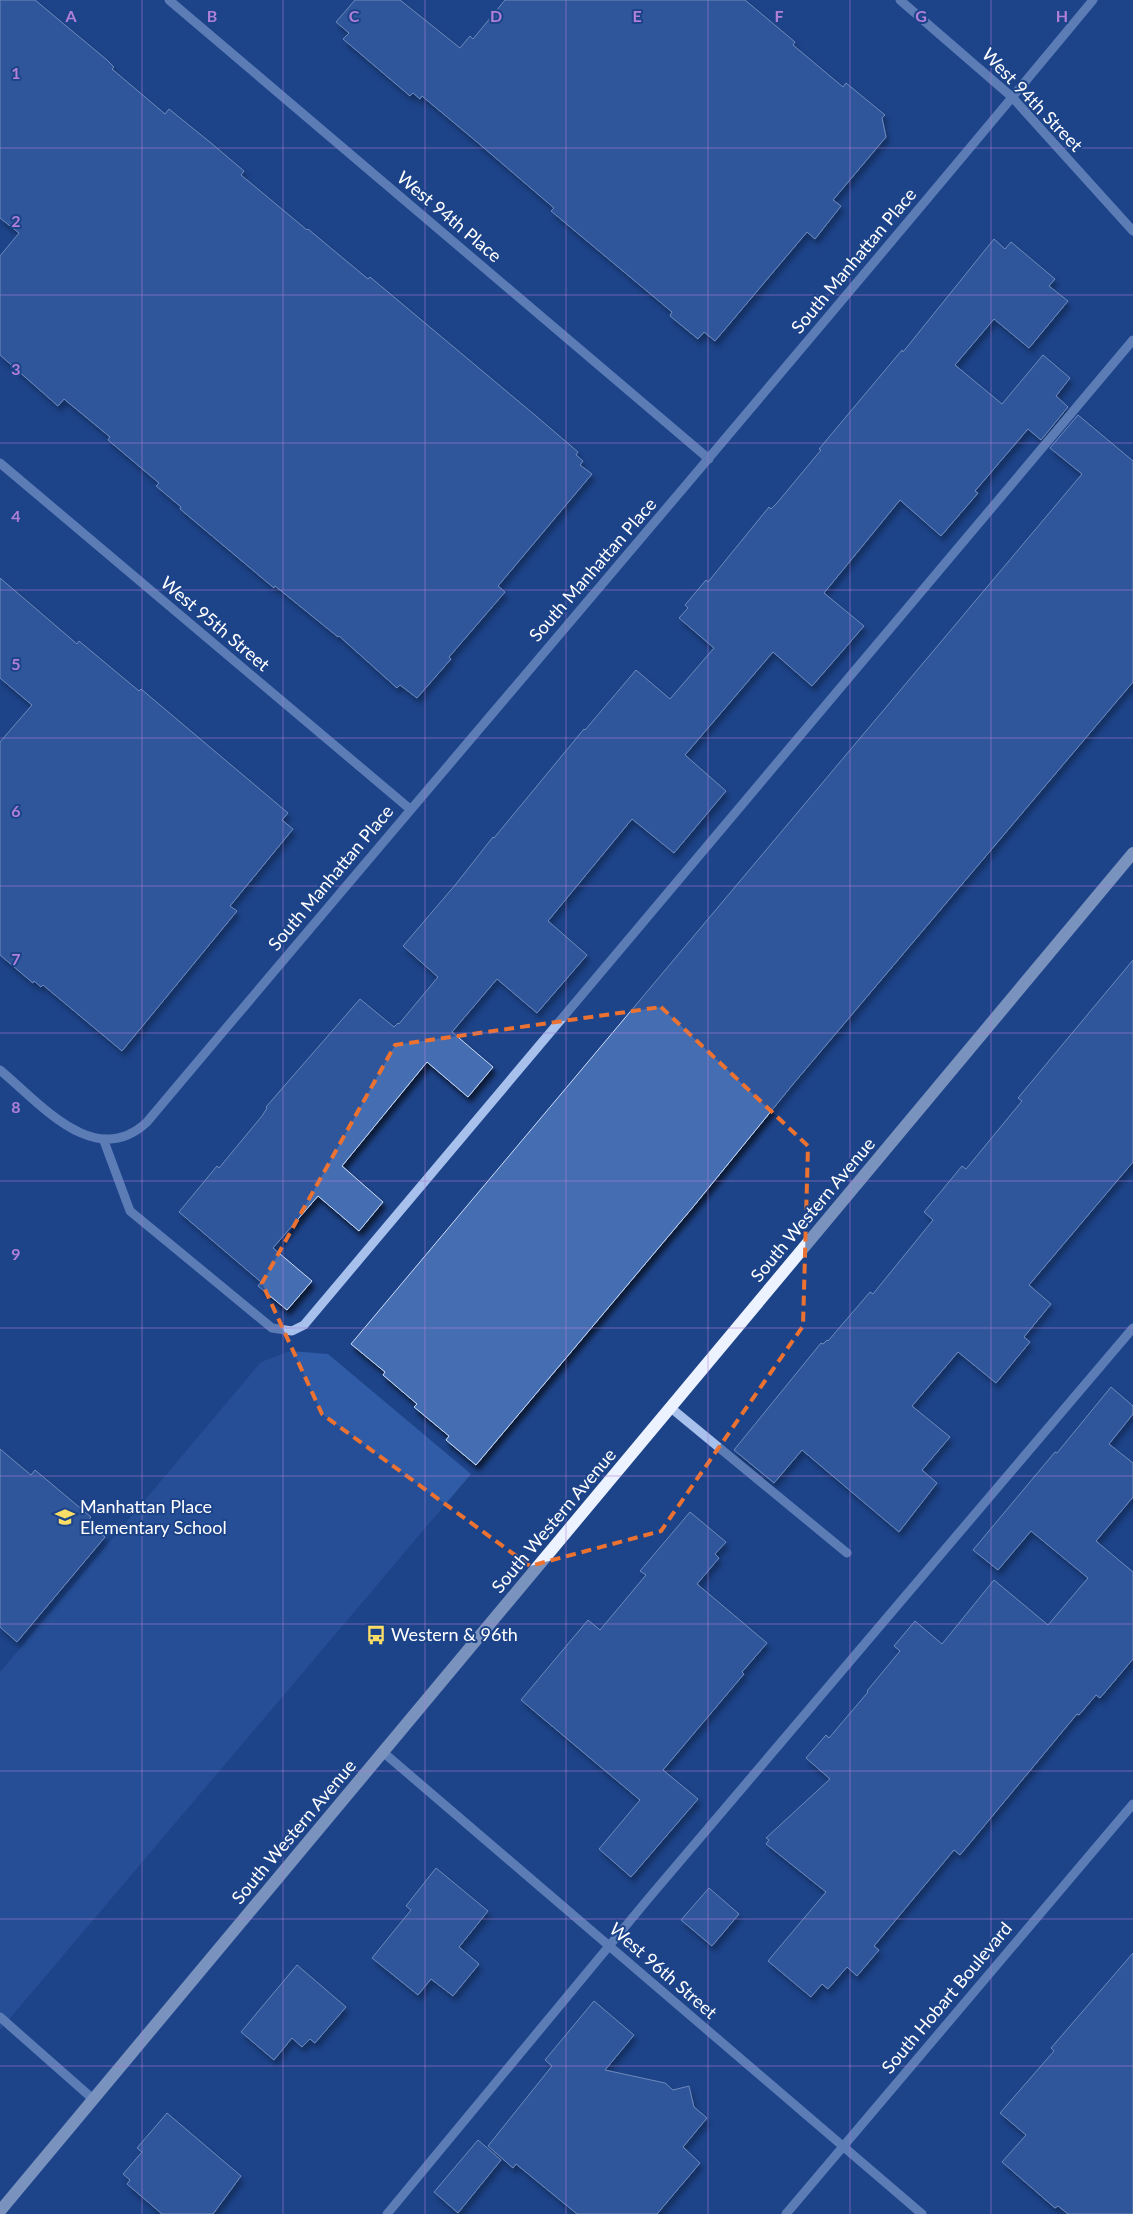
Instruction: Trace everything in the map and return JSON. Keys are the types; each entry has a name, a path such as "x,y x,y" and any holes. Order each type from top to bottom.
{"main road":[{"name":"South Western Avenue","path":"0,2211 1133,853"}],"street":[{"name":"West 94th Place","path":"169,0 709,459"},
{"name":"West 94th Street","path":"900,0 1012,97 1133,231"},
{"name":"South Manhattan Place","path":"104,1140 119,1139 137,1132 147,1122 410,809 709,459 1093,0"},
{"path":"0,1070 78,1134 104,1140 130,1211 272,1328 292,1331 304,1325 1133,340"},
{"name":"West 95th Street","path":"0,463 410,809"},
{"path":"387,2214 610,1946 1133,1328"},
{"path":"671,1408 847,1553"},
{"name":"West 96th Street","path":"384,1752 922,2214"},
{"name":"South Hobart Boulevard","path":"786,2214 1133,1804"},
{"path":"0,2017 94,2100"}],"highlighted area":[{"path":"661,1007 808,1146 803,1326 661,1531 530,1566 322,1414 262,1283 395,1045"}],"shaded area":[{"path":"290,1351 328,1354 471,1474 0,2030 0,1672 261,1362"}],"building":[{"path":"0,0 35,0 107,60 114,67 112,69 165,114 169,109 211,143 244,171 241,175 368,279 370,277 536,416 578,452 576,455 583,461 580,465 592,474 498,586 505,592 449,657 451,659 417,698 400,685 397,688 339,636 275,586 274,588 180,509 181,507 156,486 159,483 108,440 110,437 64,399 58,406 0,355 0,256 19,233 0,218"},
{"path":"355,0 400,0 460,48 470,36 473,39 505,0 745,0 795,42 793,45 843,87 846,83 885,115 882,118 886,137 833,200 841,206 815,239 807,232 715,341 704,332 698,339 670,316 672,312 551,211 554,208 477,142 422,96 420,99 413,93 410,96 343,39 349,33 336,22"},
{"path":"994,239 1005,249 1011,242 1055,279 1049,286 1068,301 1029,348 994,319 955,365 1002,404 1043,355 1070,378 1056,396 1068,407 1041,440 1028,429 975,491 978,493 941,536 900,500 824,593 864,626 812,686 773,652 685,755 726,791 674,853 632,819 548,921 587,955 537,1013 497,979 452,1032 493,1067 468,1097 427,1062 342,1166 383,1202 359,1231 318,1196 273,1248 312,1281 287,1310 258,1286 261,1282 179,1212 217,1166 219,1168 262,1116 266,1107 360,999 394,1027 399,1024 438,977 403,946 584,729 636,670 670,699 714,648 679,618 688,608 685,605 706,580 708,582 769,507 771,509 777,503 821,450 819,449 902,350 903,352"},
{"path":"1078,415 1133,461 1133,682 794,1083 693,1207 476,1465 446,1440 449,1436 414,1407 417,1404 383,1375 385,1372 351,1344 1082,474 1050,448"},
{"path":"0,578 77,644 79,641 139,691 141,689 288,813 282,820 293,829 230,906 237,911 122,1051 43,985 41,987 34,981 33,983 0,955 0,742 32,705 0,678"},
{"path":"1133,960 1133,1162 1029,1285 1051,1304 1024,1337 1030,1342 996,1383 958,1352 912,1406 950,1437 922,1470 937,1483 899,1532 802,1450 774,1483 734,1450 821,1343 823,1344 828,1341 870,1292 873,1294 933,1220 924,1212 962,1166 966,1169 1022,1101 1018,1098"},
{"path":"1111,1387 1133,1406 1133,1414 1109,1444 1133,1463 1133,1497 1096,1541 1133,1572 1133,1659 1100,1698 1096,1695 1079,1715 1077,1714 960,1855 954,1850 874,1946 879,1950 857,1976 847,1967 828,1989 822,1984 811,1997 768,1961 826,1892 766,1844 769,1840 766,1838 830,1779 806,1758 826,1735 829,1738 868,1692 900,1651 894,1646 915,1621 942,1644 994,1580 1048,1625 1088,1578 1031,1531 998,1570 973,1550"},
{"path":"0,1449 31,1475 35,1470 91,1517 87,1522 105,1537 17,1642 0,1627"},
{"path":"690,1512 726,1542 715,1554 719,1558 697,1584 767,1643 742,1672 744,1674 663,1770 698,1799 631,1877 599,1849 640,1800 521,1700 588,1620 600,1630 646,1575 640,1571"},
{"path":"436,1868 488,1911 459,1947 479,1964 453,1996 431,1979 418,1995 372,1958 411,1910 406,1906"},
{"path":"709,1888 739,1914 712,1946 681,1920"},
{"path":"1133,1953 1133,2214 1068,2214 1058,2206 1055,2208 1002,2162 1026,2135 1000,2113 1054,2051 1051,2048"},
{"path":"297,1965 346,2007 315,2043 310,2039 302,2047 292,2038 274,2060 241,2032"},
{"path":"594,2001 634,2035 605,2070 665,2083 673,2090 689,2086 694,2107 707,2118 683,2147 700,2163 657,2214 577,2214 516,2164 513,2168 488,2146 552,2066 545,2060"},
{"path":"167,2113 241,2176 213,2214 162,2214 127,2184 130,2180 123,2174 142,2152 137,2148"},
{"path":"478,2140 501,2160 458,2213 434,2192"}],"place":[{"name":"Manhattan Place Elementary School","path":"65,1517"},
{"name":"Western & 96th","path":"376,1635"}]}
